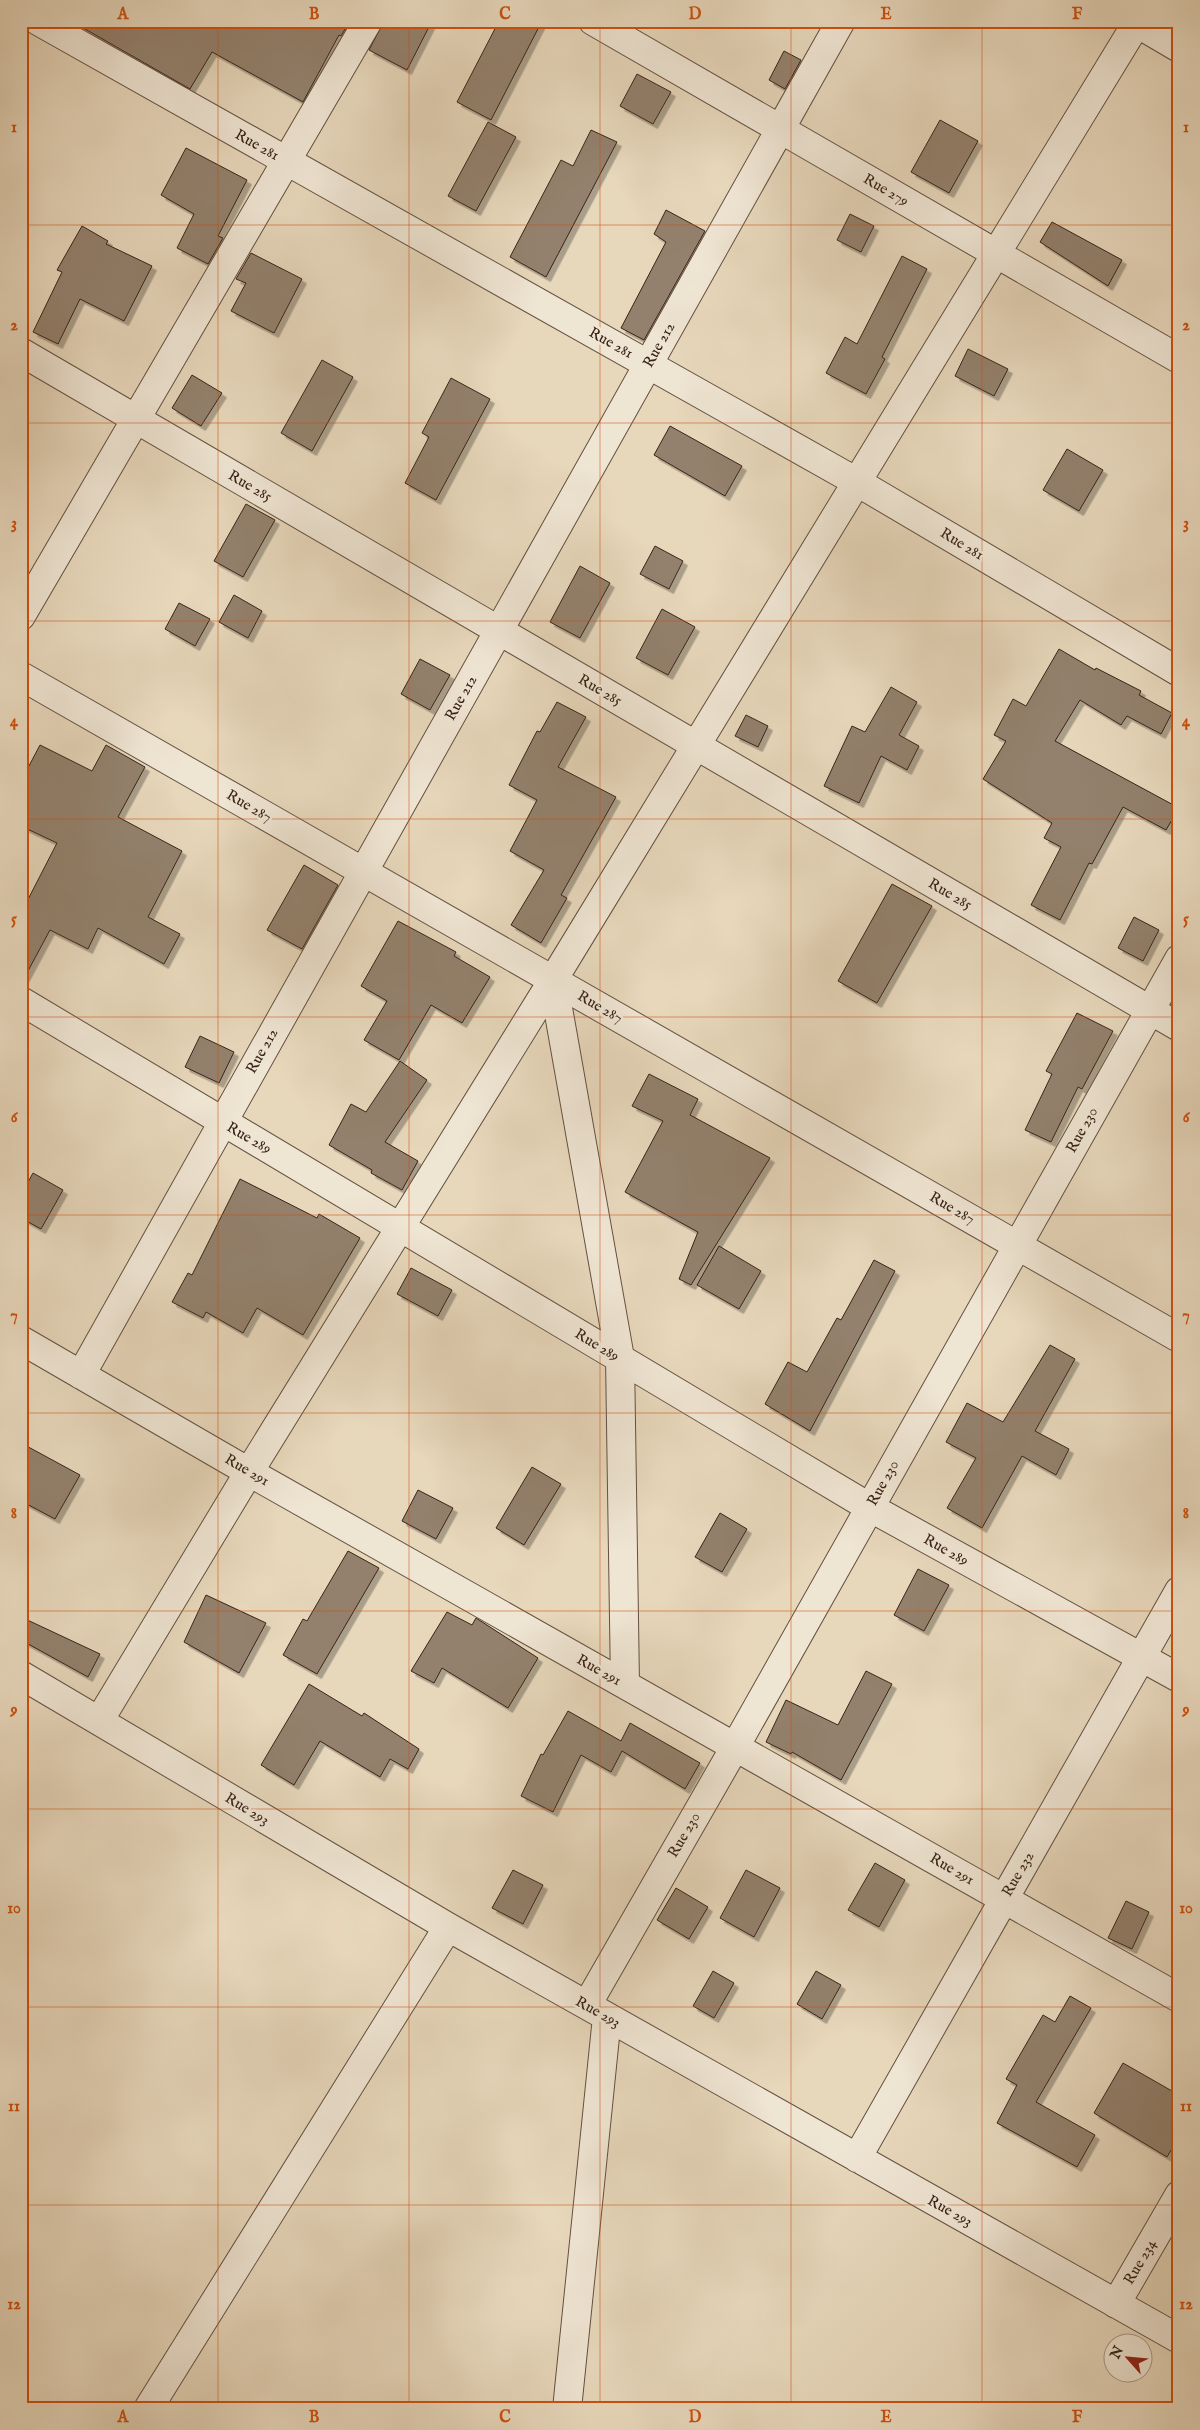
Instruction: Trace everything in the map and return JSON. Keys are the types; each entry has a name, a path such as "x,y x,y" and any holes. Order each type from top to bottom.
{"street":[{"name":"Rue 281","path":"38,21 856,482 1179,672"},
{"path":"21,616 368,21"},
{"name":"Rue 279","path":"593,21 1179,359"},
{"name":"Rue 212","path":"80,1374 841,21"},
{"path":"99,1721 249,1472 553,980 1136,22 1179,48"},
{"name":"Rue 285","path":"21,352 1179,1027"},
{"name":"Rue 287","path":"21,676 1179,1338"},
{"name":"Rue 230","path":"597,2011 735,1747 1179,959"},
{"path":"553,980 620,1358 624,1684"},
{"name":"Rue 289","path":"21,1001 869,1507 1179,1678"},
{"name":"Rue 291","path":"21,1340 249,1472 1179,1998"},
{"name":"Rue 232","path":"857,2158 1179,1591"},
{"name":"Rue 293","path":"21,1675 448,1927 1179,2339"},
{"path":"148,2409 448,1927"},
{"path":"567,2409 597,2011"},
{"name":"Rue 234","path":"1116,2304 1179,2195"}],"building":[{"path":"71,21 350,21 341,36 339,35 303,102 212,52 190,89"},
{"path":"384,21 432,21 407,70 369,50"},
{"path":"499,21 542,21 491,120 457,102"},
{"path":"784,51 801,60 785,89 769,80"},
{"path":"637,74 671,92 653,124 620,106"},
{"path":"940,120 978,141 949,193 911,172"},
{"path":"488,122 516,137 476,211 448,196"},
{"path":"591,130 617,142 546,277 510,257 561,160 573,166"},
{"path":"186,148 247,180 218,236 223,238 208,264 177,248 194,214 161,195"},
{"path":"666,210 705,231 644,340 621,328 666,242 654,234"},
{"path":"850,214 874,226 861,252 837,240"},
{"path":"1052,222 1122,260 1108,286 1040,242"},
{"path":"82,226 108,241 106,244 152,266 124,321 80,299 58,344 33,332 62,272 57,270"},
{"path":"251,253 302,279 274,333 231,311 246,283 236,279"},
{"path":"902,256 927,269 882,357 885,359 866,394 826,373 845,337 857,344"},
{"path":"968,349 1008,369 994,396 955,376"},
{"path":"322,360 353,377 312,451 281,433"},
{"path":"192,375 222,393 201,426 172,408"},
{"path":"451,378 490,399 436,500 405,483 429,437 422,433"},
{"path":"670,426 742,466 725,496 654,455"},
{"path":"1067,449 1103,470 1079,511 1043,490"},
{"path":"246,504 275,520 243,577 214,561"},
{"path":"655,546 683,561 669,589 640,574"},
{"path":"580,566 610,583 580,638 550,622"},
{"path":"234,595 262,611 248,638 219,622"},
{"path":"179,603 210,619 195,646 165,629"},
{"path":"662,609 695,627 668,675 636,658"},
{"path":"1059,649 1095,670 1096,668 1141,691 1139,695 1172,713 1161,734 1127,716 1121,725 1080,700 1055,741 1179,808 1166,830 1123,807 1092,864 1089,863 1060,920 1031,905 1061,847 1044,838 1052,823 983,779 1006,741 994,735 1013,699 1026,706"},
{"path":"420,659 450,675 430,710 401,694"},
{"path":"891,687 917,702 899,735 919,746 907,770 881,756 859,803 824,786 852,726 865,732"},
{"path":"557,702 586,717 558,767 616,797 561,895 567,898 541,943 511,925 544,870 510,851 537,800 509,785 537,731 540,732"},
{"path":"746,715 768,726 758,747 735,736"},
{"path":"40,745 92,771 106,745 145,767 118,817 182,851 148,917 180,934 164,964 98,928 88,949 50,930 21,984 21,913 57,843 21,826 21,781"},
{"path":"304,865 338,885 302,949 267,930"},
{"path":"892,884 932,906 877,1003 838,981"},
{"path":"1134,917 1159,930 1143,961 1118,948"},
{"path":"398,921 456,952 454,956 490,977 462,1023 431,1005 399,1060 364,1040 387,1001 361,986"},
{"path":"1077,1013 1113,1031 1082,1089 1078,1087 1051,1142 1025,1130 1052,1074 1046,1071"},
{"path":"200,1036 234,1052 219,1083 185,1067"},
{"path":"400,1061 427,1080 385,1142 418,1161 402,1190 371,1173 372,1170 329,1145 351,1104 366,1112"},
{"path":"649,1074 698,1099 690,1115 770,1158 691,1285 679,1279 698,1232 625,1192 663,1121 632,1106"},
{"path":"33,1173 63,1190 41,1229 21,1218 21,1195"},
{"path":"240,1179 317,1218 319,1214 360,1238 303,1335 257,1308 243,1333 206,1312 203,1318 172,1302 188,1273 192,1275"},
{"path":"719,1246 761,1271 739,1309 697,1285"},
{"path":"874,1260 895,1271 810,1431 765,1404 788,1362 807,1372 837,1318 841,1320"},
{"path":"411,1268 452,1290 438,1316 397,1294"},
{"path":"1050,1345 1075,1359 1035,1431 1069,1449 1056,1475 1022,1456 982,1528 947,1508 976,1458 946,1442 967,1403 1003,1422"},
{"path":"21,1443 80,1475 55,1519 21,1501"},
{"path":"532,1467 561,1484 524,1545 496,1528"},
{"path":"418,1490 453,1508 436,1539 402,1521"},
{"path":"720,1513 747,1529 722,1572 695,1557"},
{"path":"348,1551 379,1568 317,1674 283,1655 303,1619 307,1621"},
{"path":"918,1569 949,1585 924,1631 894,1615"},
{"path":"206,1595 266,1623 239,1673 184,1642"},
{"path":"447,1612 472,1625 476,1618 538,1658 508,1708 442,1668 434,1683 411,1671"},
{"path":"21,1617 100,1654 88,1677 21,1640"},
{"path":"866,1671 892,1684 841,1780 792,1752 791,1754 766,1742 786,1700 838,1725"},
{"path":"309,1684 362,1716 364,1713 419,1749 408,1769 390,1759 380,1777 320,1741 294,1785 261,1765"},
{"path":"568,1711 621,1741 630,1723 700,1763 685,1789 622,1751 611,1772 581,1755 553,1812 521,1796 541,1754 543,1755"},
{"path":"875,1863 905,1880 879,1927 848,1910"},
{"path":"513,1870 543,1885 523,1924 492,1908"},
{"path":"746,1870 780,1888 754,1937 720,1918"},
{"path":"676,1888 708,1907 689,1939 657,1920"},
{"path":"1126,1901 1149,1912 1132,1949 1108,1938"},
{"path":"713,1971 734,1983 714,2018 693,2006"},
{"path":"816,1971 841,1985 822,2019 797,2004"},
{"path":"1070,1996 1091,2008 1036,2102 1095,2135 1077,2167 997,2123 1017,2085 1006,2079 1043,2015 1055,2022"},
{"path":"1123,2063 1179,2095 1179,2137 1167,2157 1094,2113"}]}
